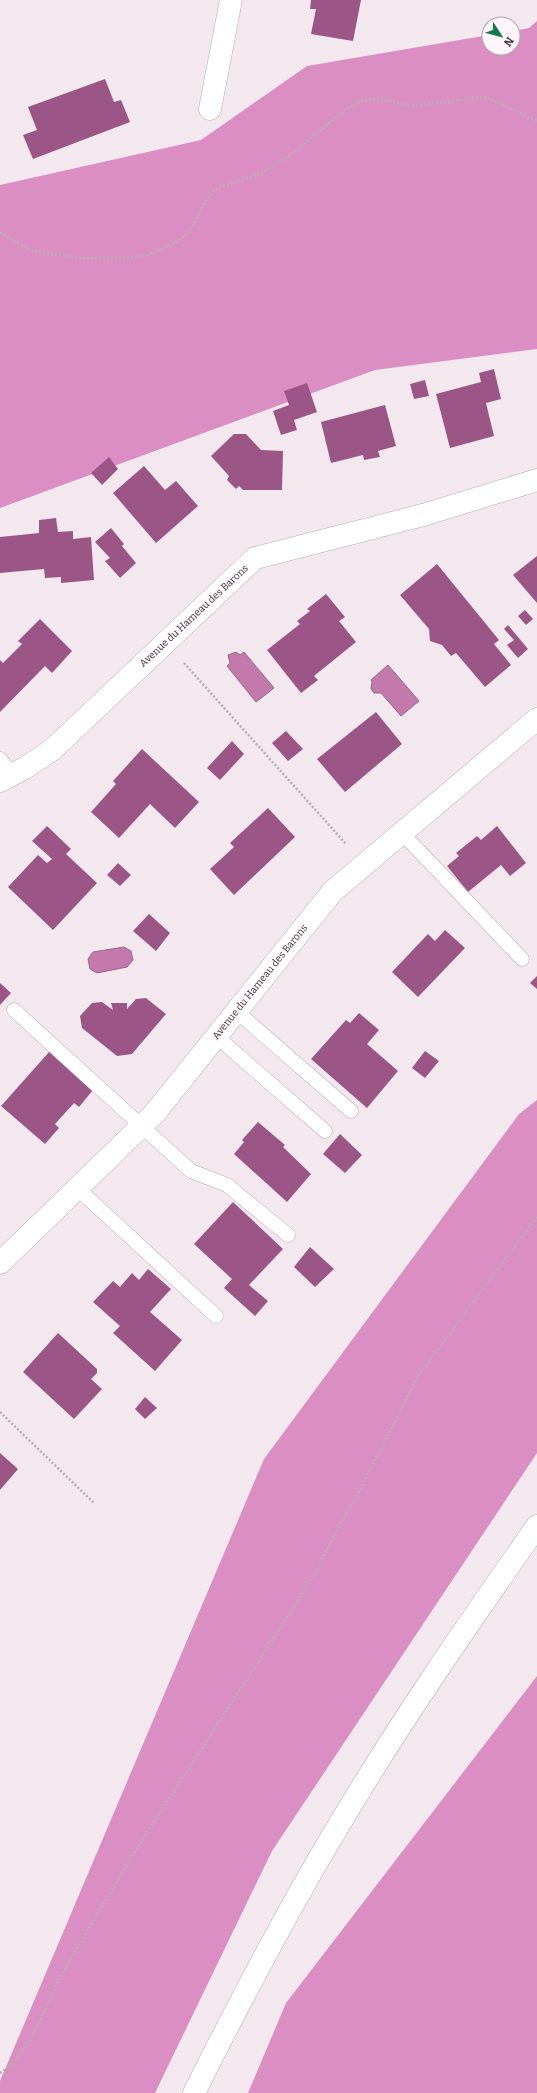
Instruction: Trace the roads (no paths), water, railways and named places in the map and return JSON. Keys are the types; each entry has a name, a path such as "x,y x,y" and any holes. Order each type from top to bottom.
{"street":[{"path":"210,109 231,0"},
{"name":"Avenue du Hameau des Barons","path":"4,771 52,750 255,558 423,515 537,480"},
{"name":"Avenue du Hameau des Barons","path":"0,1263 154,1114 333,891 401,832 537,719"},
{"path":"194,2093 252,1976 333,1834 445,1658 537,1526"}],"lane":[{"path":"401,832 522,959"},
{"path":"14,1010 191,1171 227,1185 288,1235"},
{"path":"236,1011 351,1111"},
{"path":"216,1036 325,1131"},
{"path":"77,1188 216,1316"}]}
